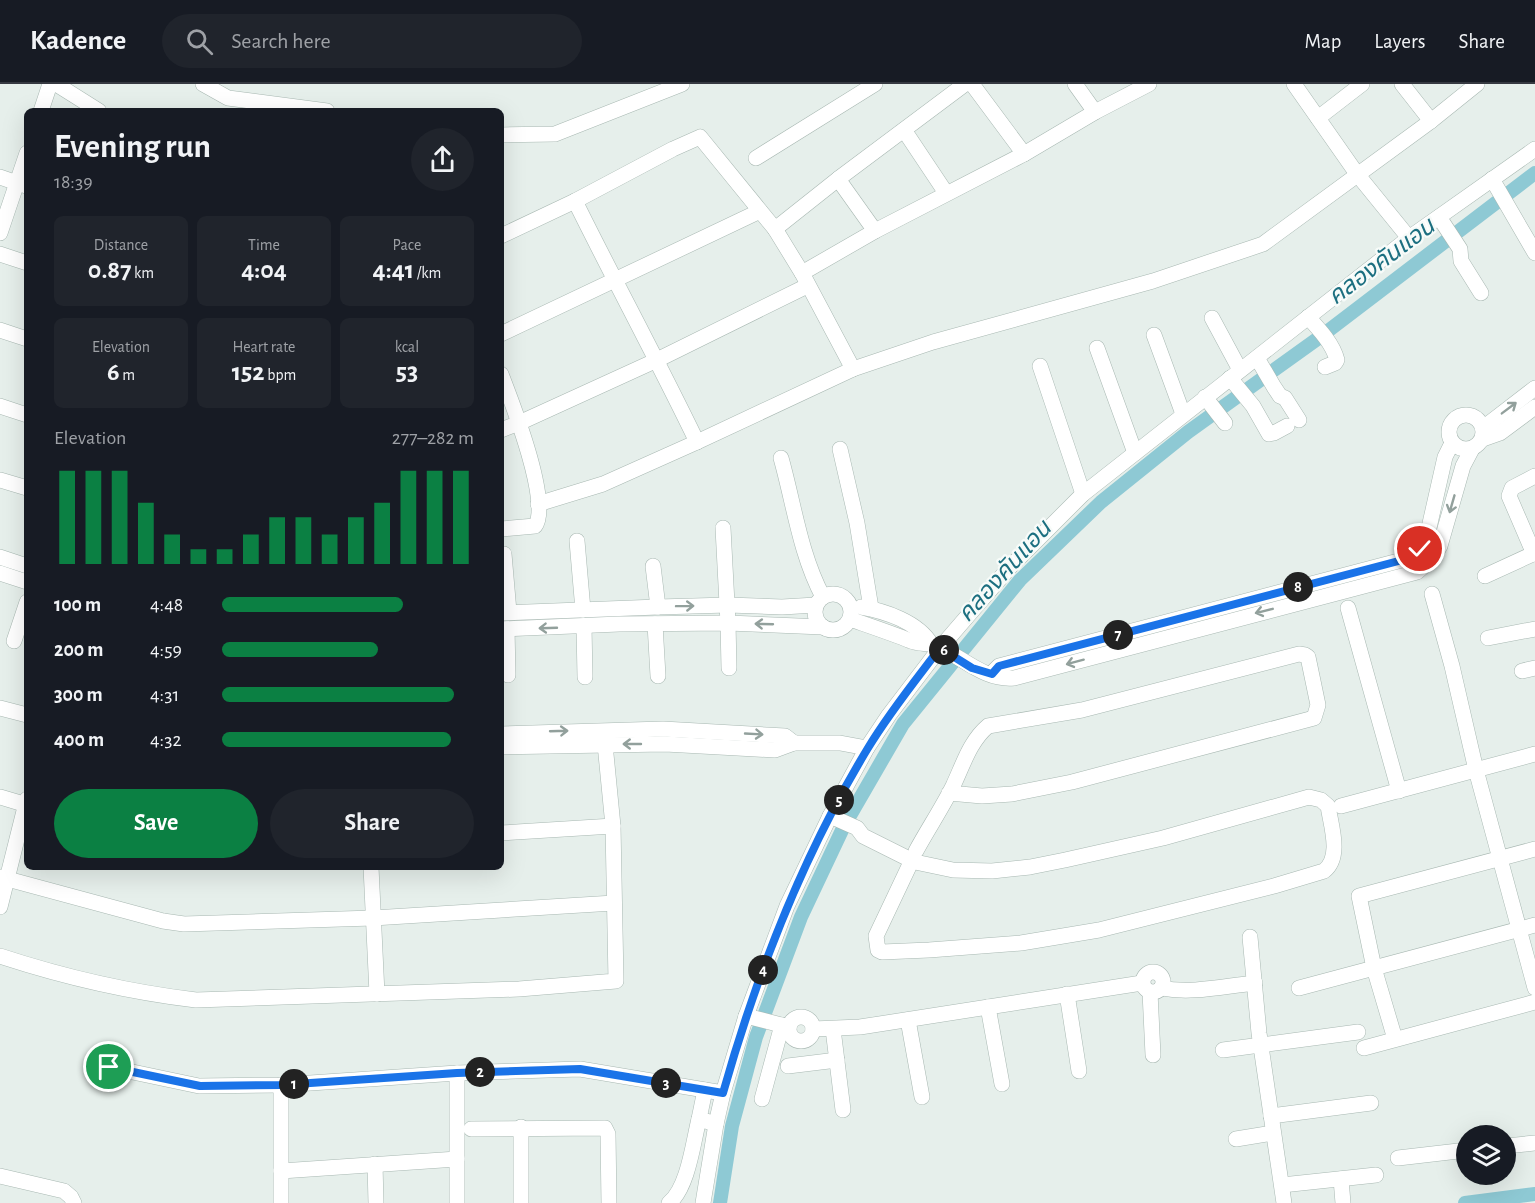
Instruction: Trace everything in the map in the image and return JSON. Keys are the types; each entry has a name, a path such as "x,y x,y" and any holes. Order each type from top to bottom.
{"street":[{"path":"42,108 50,84"},
{"path":"56,84 94,108"},
{"path":"203,84 228,98 304,108"},
{"path":"504,135 555,134 682,84"},
{"path":"775,229 838,178 965,84"},
{"path":"972,84 1024,154"},
{"path":"1075,84 1095,112"},
{"path":"504,429 657,360 805,279 875,231 1024,154 1095,112 1149,84"},
{"path":"1294,84 1357,174 1409,238"},
{"path":"1318,118 1362,84"},
{"path":"1402,84 1431,121"},
{"path":"538,504 603,484 853,369 933,342 1153,281 1263,244 1431,121 1477,84"},
{"path":"756,158 866,86"},
{"path":"904,130 946,193"},
{"path":"504,235 700,137 775,229 805,279 853,369"},
{"path":"703,1203 723,1093 787,906 835,818 867,748 939,648 1008,568 1083,494 1183,414 1209,401 1260,363 1312,322 1409,238 1442,220 1495,185 1535,149"},
{"path":"0,177 22,185 0,233"},
{"path":"838,178 875,231"},
{"path":"1495,185 1535,253"},
{"path":"575,201 697,442"},
{"path":"504,333 760,211"},
{"path":"1442,220 1460,249 1461,261 1481,293"},
{"path":"0,254 24,262"},
{"path":"1212,318 1236,379 1269,434 1274,434 1293,423 1285,398 1280,396 1260,363"},
{"path":"1312,322 1329,344 1337,360 1334,364 1325,367"},
{"path":"0,330 24,338"},
{"path":"1154,335 1183,414"},
{"path":"1097,348 1135,453"},
{"path":"1040,366 1083,494"},
{"path":"504,382 528,448 540,515 535,525 504,529"},
{"path":"850,612 871,608 897,618 972,668 1001,679 1014,678 1417,572 1432,560 1440,546 1463,466 1479,439 1535,388"},
{"path":"1209,401 1225,423"},
{"path":"0,406 24,414"},
{"path":"1479,439 1479,419 1474,416 1466,414 1458,416 1450,426 1449,433 1452,442 1462,448 1479,439 1500,433 1535,406"},
{"path":"992,674 999,666 1410,558 1426,541 1444,457 1452,442"},
{"path":"840,449 871,608"},
{"path":"781,458 819,601 815,614 817,621 823,627"},
{"path":"1485,576 1534,553 1509,496 1512,488 1535,476"},
{"path":"0,480 24,487"},
{"path":"723,528 729,668"},
{"path":"577,541 583,610"},
{"path":"504,554 505,613 583,610 619,616 655,624 728,623 823,627 834,631 847,625 850,612 845,599 832,595 819,601 782,607 728,605 658,607 619,616 584,627 504,629 508,675"},
{"path":"0,562 24,566"},
{"path":"0,562 24,580"},
{"path":"653,566 658,607"},
{"path":"1432,594 1452,666 1476,770 1535,988"},
{"path":"1348,608 1399,791"},
{"path":"14,641 24,611"},
{"path":"850,612 913,642 939,648"},
{"path":"655,624 658,676"},
{"path":"584,627 585,677"},
{"path":"1488,638 1535,629"},
{"path":"835,818 857,828 863,836 918,858 953,870 992,871 1030,867 1162,838 1309,797 1321,800 1328,806 1334,856 1330,866 1324,871 1274,886 1099,930 1021,943 928,951 882,952 876,946 876,936 918,858 971,746 979,733 988,726 1082,710 1299,654 1308,657 1318,705 1314,718 1072,782 1012,794 982,796 949,793"},
{"path":"0,708 24,714"},
{"path":"504,740 785,736 794,742 840,743 867,748"},
{"path":"504,740 604,744 664,737"},
{"path":"0,956 95,984 196,1000 519,989 616,981 613,826 604,744"},
{"path":"1341,806 1535,754"},
{"path":"0,797 24,803"},
{"path":"0,906 4,878 24,810"},
{"path":"504,833 613,826"},
{"path":"1395,1039 1374,968 1359,896 1535,849"},
{"path":"371,870 376,994"},
{"path":"4,878 163,921 184,924 373,918 614,903"},
{"path":"1299,988 1535,925"},
{"path":"1250,937 1261,1044 1284,1203"},
{"path":"748,1016 783,1025 799,1017 809,1020 813,1029 833,1029 908,1020 1067,994 1151,988 1192,990 1255,983"},
{"path":"1151,988 1153,1055"},
{"path":"1067,994 1079,1071"},
{"path":"1364,1048 1535,1002"},
{"path":"988,1007 1002,1084"},
{"path":"908,1020 922,1097"},
{"path":"762,1099 783,1025"},
{"path":"833,1029 843,1110"},
{"path":"1224,1050 1358,1032"},
{"path":"788,1066 837,1060"},
{"path":"109,1067 200,1086 281,1085 457,1073 580,1069 723,1093"},
{"path":"457,1073 458,1203"},
{"path":"281,1085 281,1203"},
{"path":"669,1203 680,1189 685,1176 705,1090"},
{"path":"1271,1116 1371,1103"},
{"path":"699,1119 716,1124"},
{"path":"521,1127 521,1203"},
{"path":"471,1129 601,1127 606,1130 609,1203"},
{"path":"1236,1139 1273,1133"},
{"path":"1516,1145 1535,1143"},
{"path":"1398,1158 1456,1151"},
{"path":"281,1171 457,1159"},
{"path":"375,1164 376,1203"},
{"path":"1282,1185 1377,1175"},
{"path":"0,1176 64,1191 74,1203"},
{"path":"1341,1179 1343,1203"}],"waterway":[{"name":"คลองคันแอน","path":"720,1203 732,1126 756,1037 801,917 844,826 903,724 1020,580 1101,502 1188,432 1320,337 1535,173"},
{"path":"1465,1203 1535,1194"}],"route":[{"path":"109,1067 200,1086 281,1085 512,1070 580,1069 723,1093 746,1016 787,906 830,816 867,748 940,648 972,668 992,674 999,666 1410,558 1420,549"}]}
